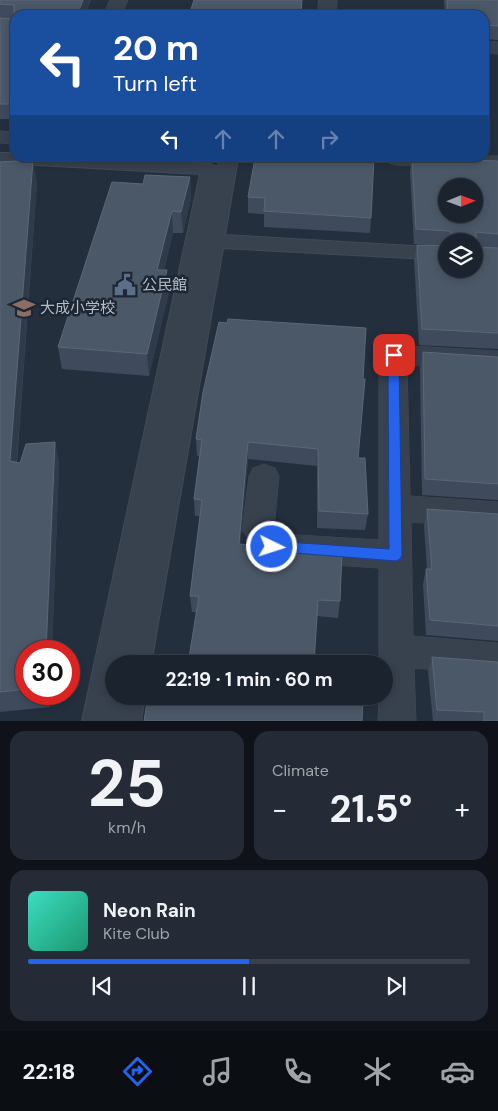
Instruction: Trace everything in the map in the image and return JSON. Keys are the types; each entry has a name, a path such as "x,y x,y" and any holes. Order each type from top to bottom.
{"street":[{"path":"76,162 210,169 98,721"},
{"path":"138,655 228,162"},
{"path":"478,162 498,163"},
{"path":"215,235 438,242"},
{"path":"215,235 438,253"},
{"path":"397,721 394,355 498,361"},
{"path":"264,476 258,530 272,547 396,555"},
{"path":"395,508 498,516"},
{"path":"396,650 498,659"},
{"path":"126,721 129,705"}],"building":[{"path":"0,0 83,0 79,10 14,10 14,5 0,4"},
{"path":"194,0 302,0 301,10 191,10"},
{"path":"447,0 498,0 498,26 489,25 489,10 448,10"},
{"path":"0,18 10,19 10,104 0,104"},
{"path":"498,161 498,234 416,229 412,162"},
{"path":"0,162 33,162 10,461 20,463 26,444 55,442 46,640 15,640 15,690 0,692"},
{"path":"254,162 374,162 371,218 264,211 265,198 248,197"},
{"name":"公民館","path":"145,175 190,177 181,212 172,211 157,270 167,270 147,354 58,347 112,182 143,184"},
{"path":"417,245 438,246 438,278 483,278 483,247 498,248 498,333 422,329"},
{"path":"228,319 366,328 363,379 365,379 358,458 365,458 368,514 319,511 318,449 248,442 239,544 342,552 340,601 318,600 315,655 189,655 199,596 190,596 202,500 194,499 202,440 196,439 203,392 219,322 227,323"},
{"path":"423,352 498,357 498,484 425,479"},
{"path":"427,509 498,514 498,626 430,620 426,569 432,569"},
{"path":"432,657 498,662 498,721 484,721 484,712 437,710"},
{"path":"147,705 363,705 362,721 144,721"}],"place":[{"name":"公民館","path":"125,285"},
{"name":"大成小学校","path":"24,308"}],"route":[{"path":"272,547 396,555 394,355"}]}
